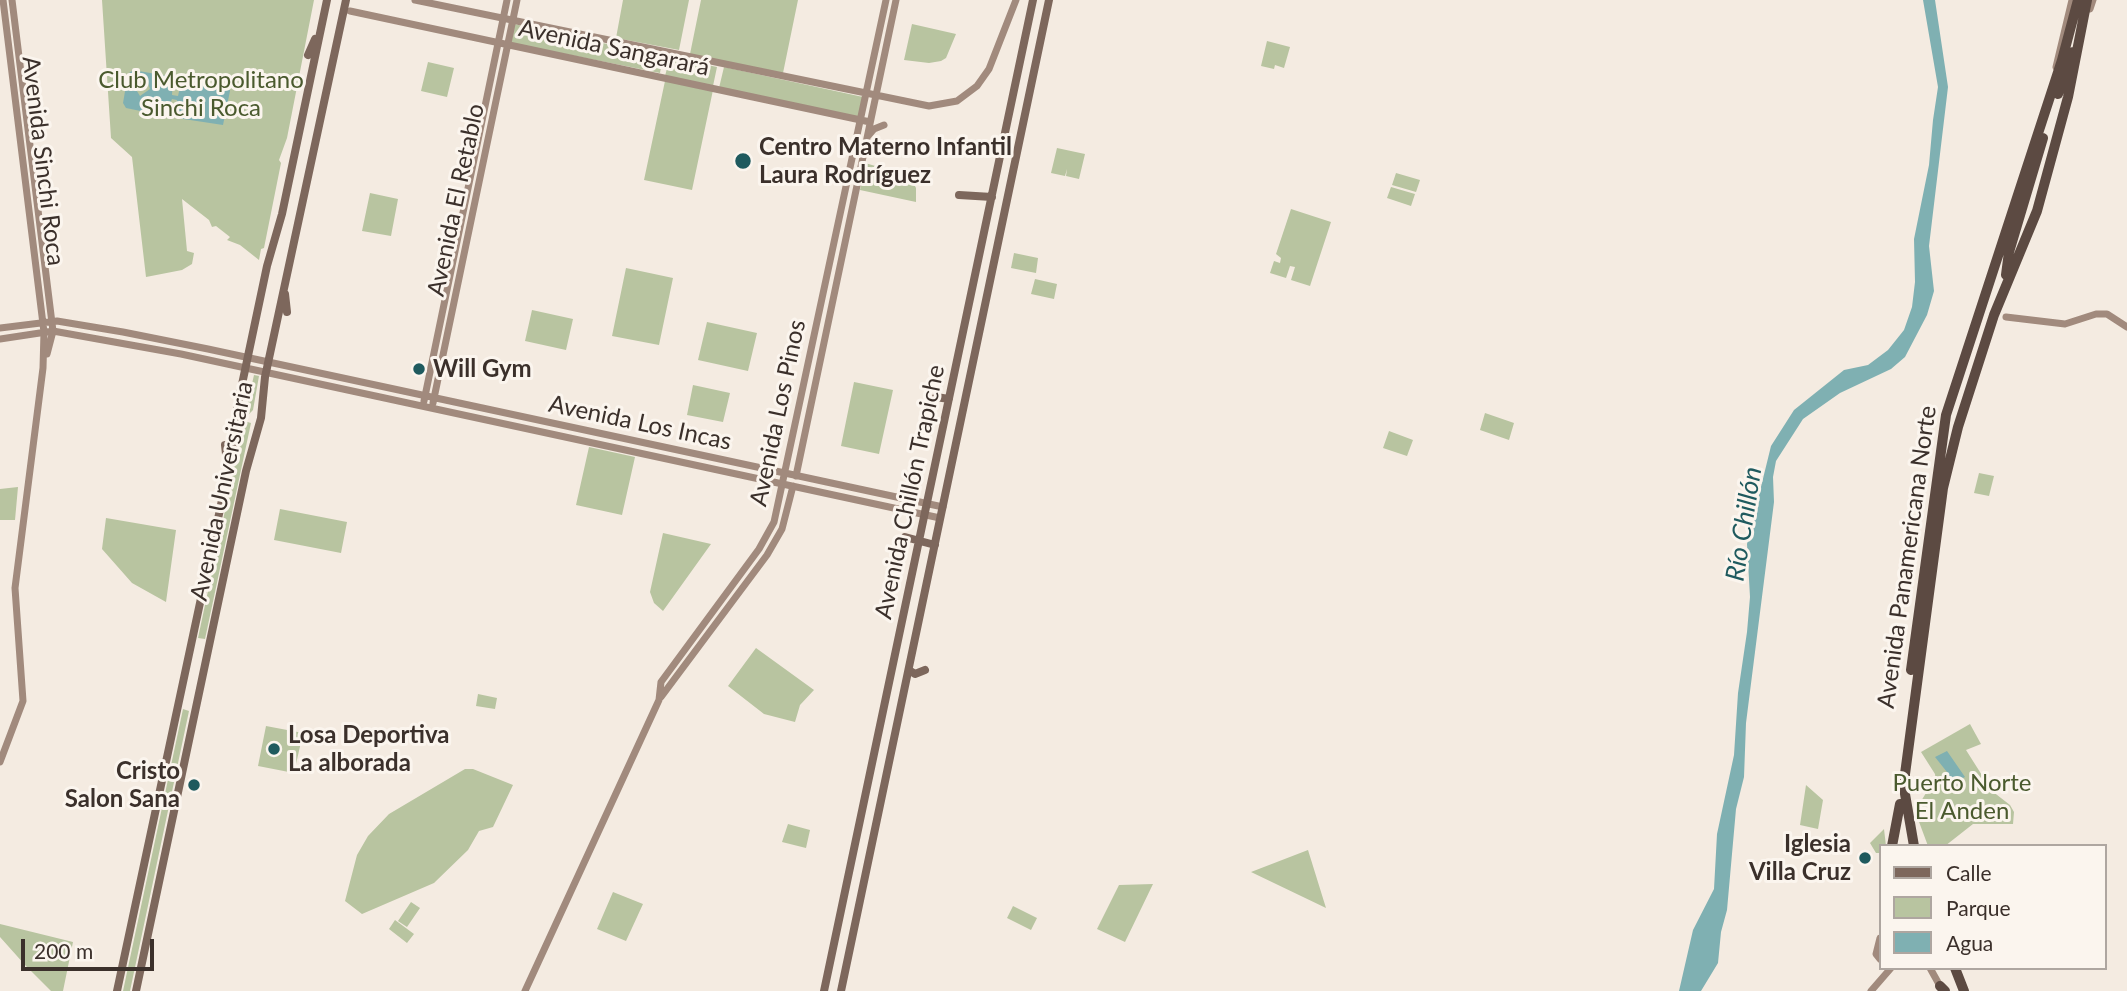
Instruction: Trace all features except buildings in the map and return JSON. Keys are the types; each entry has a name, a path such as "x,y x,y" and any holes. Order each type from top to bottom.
{"highway":[{"name":"Avenida Panamericana Norte","path":"1913,844 1900,804 1899,774 1935,482 1946,415 2052,91 2078,0"},
{"name":"Avenida Panamericana Norte","path":"1913,844 1905,794 1905,774 1943,488 1958,427 2004,289 2009,252 2044,134 2090,3"},
{"path":"1892,844 1900,804"},
{"path":"1950,970 1957,991"},
{"path":"1956,970 1964,991"},
{"path":"1964,970 1964,991"}],"main road":[{"name":"Avenida Universitaria","path":"117,991 228,472 236,433 237,408 327,0"},
{"name":"Avenida Universitaria","path":"136,991 246,471 261,418 284,285 346,0"},
{"name":"Avenida Chillón Trapiche","path":"824,991 1033,0"},
{"name":"Avenida Chillón Trapiche","path":"841,991 1049,0"},
{"path":"1028,22 1044,26"},
{"path":"308,55 322,23"},
{"path":"996,174 1012,177"},
{"path":"959,195 992,197"},
{"path":"985,227 1001,230"},
{"path":"284,285 287,312"},
{"path":"965,322 981,325"},
{"path":"936,397 949,399"},
{"path":"246,471 261,435"},
{"path":"225,445 228,472"},
{"path":"905,537 935,545"},
{"path":"911,579 927,582"},
{"path":"908,670 915,674 925,670"},
{"path":"874,754 890,758"}],"street":[{"name":"Avenida Sinchi Roca","path":"3,0 47,321"},
{"name":"Avenida Sinchi Roca","path":"0,762 23,701 15,588 48,332 12,0"},
{"name":"Avenida Sangarará","path":"415,0 897,101 936,106 957,101 977,86 989,69 1016,0"},
{"name":"Avenida El Retablo","path":"424,401 508,0"},
{"name":"Avenida El Retablo","path":"433,403 517,0"},
{"name":"Avenida Los Pinos","path":"659,700 662,689 660,682 760,549 774,522 886,0"},
{"name":"Avenida Los Pinos","path":"796,472 896,0"},
{"path":"2052,91 2072,0"},
{"name":"Avenida Sangarará","path":"350,11 870,122"},
{"path":"505,59 511,52 522,48"},
{"path":"847,90 863,87 870,76"},
{"path":"880,76 885,93 897,101"},
{"path":"842,116 855,125 857,138"},
{"path":"867,140 874,129 884,125"},
{"path":"842,209 851,211"},
{"path":"2006,317 2065,324 2096,314 2107,314 2127,327"},
{"name":"Avenida Los Incas","path":"0,328 47,321 183,344 337,377 612,447 940,517"},
{"name":"Avenida Los Incas","path":"0,339 48,332 181,354 334,386 424,401"},
{"path":"181,354 183,344"},
{"path":"334,386 337,377"},
{"name":"Avenida Los Incas","path":"433,403 796,472 943,507"},
{"path":"612,447 614,437"},
{"name":"Avenida Los Pinos","path":"659,700 767,555 782,529 793,486"},
{"path":"525,991 659,700"},
{"path":"1872,990 1889,970"},
{"path":"1931,970 1942,988"}],"green space":[{"name":"Club Metropolitano Sinchi Roca","path":"102,0 314,0 287,138 279,160 281,163 264,248 261,249 259,260 240,245 227,240 230,237 216,226 212,227 209,220 182,199 187,251 194,253 192,264 182,270 146,277 132,157 111,138"},
{"path":"623,0 689,0 679,50 616,38"},
{"path":"701,0 798,0 783,73 690,54"},
{"path":"514,24 663,56 660,73 511,43"},
{"path":"912,24 956,34 946,58 929,63 904,60"},
{"path":"1267,41 1290,47 1284,68 1275,65 1274,69 1261,66"},
{"path":"670,57 717,67 713,86 665,76"},
{"path":"428,62 454,68 447,97 421,91"},
{"path":"724,67 863,97 859,117 719,88"},
{"path":"665,81 713,90 692,190 644,180"},
{"path":"1057,148 1085,154 1079,179 1066,176 1067,169 1065,176 1051,173"},
{"path":"865,163 910,176 916,188 916,202 860,190"},
{"path":"1396,173 1420,180 1416,192 1392,185"},
{"path":"1391,187 1415,194 1411,206 1387,198"},
{"path":"370,193 398,199 391,236 362,231"},
{"path":"1291,209 1331,222 1310,286 1291,280 1295,267 1290,266 1286,278 1270,273 1274,261 1280,263 1281,258 1276,254"},
{"path":"1014,253 1038,258 1036,273 1011,268"},
{"path":"626,268 673,278 659,345 612,336"},
{"path":"1035,279 1057,284 1054,299 1031,294"},
{"path":"532,310 573,319 566,350 525,341"},
{"path":"707,322 757,333 748,371 698,360"},
{"path":"254,375 259,376 253,410 248,415 246,410"},
{"path":"854,382 893,390 879,454 841,446"},
{"path":"693,385 730,393 723,422 687,415"},
{"path":"1485,413 1514,423 1509,440 1480,430"},
{"path":"244,421 251,423 205,639 198,638"},
{"path":"1389,431 1413,440 1407,456 1383,448"},
{"path":"589,447 635,457 622,515 576,505"},
{"path":"1979,473 1994,476 1989,496 1974,493"},
{"path":"18,487 15,520 0,520 0,489"},
{"path":"280,509 347,522 341,553 274,540"},
{"path":"106,518 176,530 166,602 132,583 102,549"},
{"path":"663,533 711,544 663,611 654,603 650,592"},
{"path":"756,648 814,690 800,705 795,722 764,714 728,686"},
{"path":"478,694 497,698 495,709 476,706"},
{"path":"183,709 189,711 130,991 123,991"},
{"name":"Puerto Norte El Anden","path":"1970,724 1981,744 1966,750 1992,791 2010,805 2014,812 2013,824 1973,824 1948,844 1927,844 1915,811 1926,793 1933,791 1936,783 1935,774 1921,752"},
{"path":"266,726 303,733 294,773 258,766"},
{"path":"465,769 473,769 513,785 493,827 479,831 468,850 434,883 362,914 345,901 357,855 368,836 389,814"},
{"path":"1806,785 1823,800 1818,829 1800,825"},
{"path":"788,824 810,830 806,848 782,842"},
{"path":"1884,829 1886,844 1878,844 1878,853 1870,843"},
{"path":"1308,850 1326,908 1251,872"},
{"path":"1153,884 1125,942 1097,929 1119,885"},
{"path":"613,892 643,904 626,941 597,929"},
{"path":"411,902 420,908 407,927 398,921"},
{"path":"1013,906 1037,918 1031,930 1007,918"},
{"path":"395,920 414,934 407,943 389,929"},
{"path":"0,924 73,942 63,991 51,991 25,965 0,937"}],"water":[{"path":"1923,0 1935,0 1948,87 1929,246 1934,291 1927,315 1905,357 1891,369 1840,393 1803,419 1776,461 1773,477 1774,502 1746,723 1744,777 1736,809 1727,910 1721,932 1718,963 1701,991 1679,991 1693,930 1714,889 1717,834 1734,755 1738,693 1747,632 1750,597 1747,544 1771,446 1794,410 1844,370 1868,365 1888,350 1904,330 1912,307 1915,282 1914,239 1929,165 1938,87"},
{"path":"133,70 173,77 172,95 178,96 182,79 229,87 223,125 177,118 177,100 172,99 165,116 126,108 123,103 128,74","holes":["137,78 147,80 150,89 140,96 132,83"]},
{"path":"1947,751 1965,777 1952,783 1935,757"}],"place":[{"name":"Centro Materno Infantil Laura Rodríguez","path":"743,161"},
{"name":"Will Gym","path":"419,369"},
{"name":"Losa Deportiva La alborada","path":"274,749"},
{"name":"Cristo Salon Sana","path":"194,785"},
{"name":"Iglesia Villa Cruz","path":"1865,858"}],"water label":[{"name":"Río Chillón","path":"1744,524"}]}
